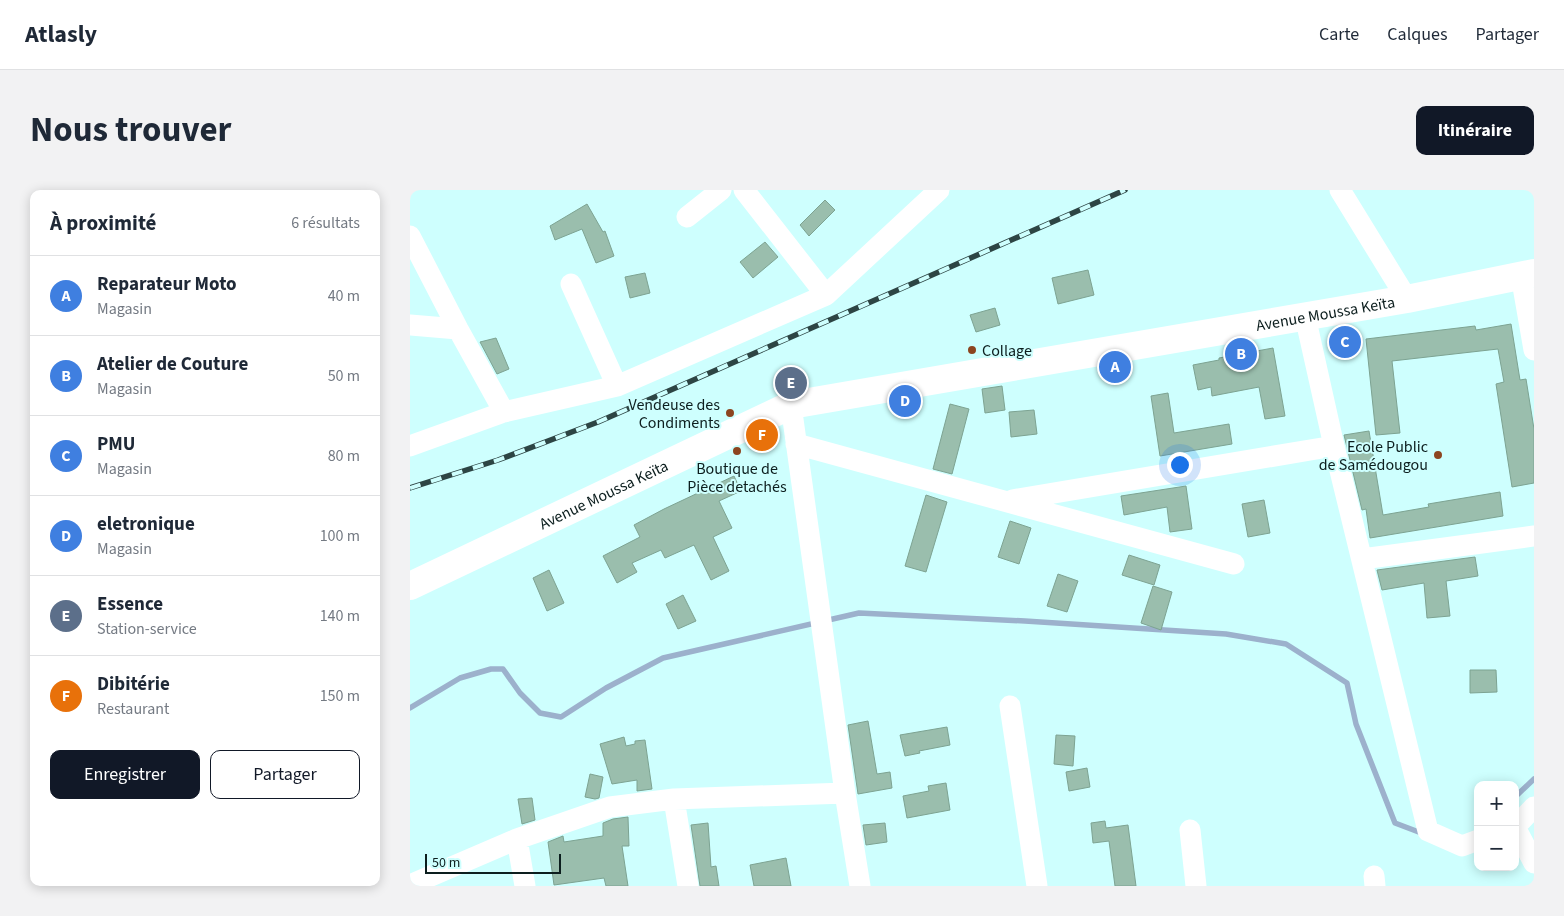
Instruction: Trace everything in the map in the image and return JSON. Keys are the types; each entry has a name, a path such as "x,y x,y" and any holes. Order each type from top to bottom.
{"main road":[{"name":"Avenue Moussa Keïta","path":"410,586 791,406 1407,298 1528,274"}],"street":[{"path":"687,217 722,190"},
{"path":"744,190 826,295"},
{"path":"410,446 504,412 617,386 826,295 939,190"},
{"path":"1340,190 1407,298"},
{"path":"410,236 504,412"},
{"path":"1528,274 1534,350"},
{"path":"571,284 617,386"},
{"path":"1305,316 1334,446 1428,831 1462,846 1474,842"},
{"path":"410,325 458,329"},
{"path":"791,406 845,793 860,886"},
{"path":"796,444 1234,564"},
{"path":"1004,502 1334,446"},
{"path":"1362,559 1534,536"},
{"path":"1010,706 1037,886"},
{"path":"410,885 517,838 610,808 674,799 845,793"},
{"path":"674,799 688,886"},
{"path":"1516,826 1534,807"},
{"path":"1190,830 1196,886"},
{"path":"1519,835 1534,863"},
{"path":"517,838 526,886"}],"building":[{"path":"825,200 835,210 809,236 800,225"},
{"path":"587,204 603,232 605,231 614,256 596,263 582,229 555,240 550,226"},
{"path":"765,242 778,257 753,278 740,262"},
{"path":"1088,270 1094,295 1058,304 1052,278"},
{"path":"645,273 650,293 630,298 625,277"},
{"path":"995,308 1000,325 976,332 970,315"},
{"path":"1511,324 1520,380 1526,379 1534,429 1534,483 1512,487 1496,384 1504,382 1498,349 1392,361 1400,433 1376,435 1366,339 1475,326 1476,330"},
{"path":"496,338 509,369 497,374 480,342"},
{"path":"1273,348 1285,416 1265,419 1259,387 1212,396 1211,387 1198,390 1193,365"},
{"path":"1002,386 1005,410 985,413 982,389"},
{"path":"1168,393 1174,433 1229,424 1232,444 1160,456 1151,396"},
{"path":"950,404 969,409 952,474 933,469"},
{"path":"1034,410 1037,434 1011,437 1009,412"},
{"path":"1369,431 1383,515 1429,507 1428,504 1500,492 1503,516 1370,538 1366,509 1362,510 1344,435"},
{"path":"734,476 741,491 719,501 732,528 713,537 729,571 711,580 694,545 665,558 661,550 632,563 637,572 617,583 603,556 640,537 634,525"},
{"path":"1186,486 1192,529 1170,532 1167,507 1124,515 1121,496"},
{"path":"926,495 947,502 926,572 905,566"},
{"path":"1264,500 1270,533 1248,537 1242,504"},
{"path":"1010,521 1031,528 1019,564 998,557"},
{"path":"1129,555 1160,565 1154,585 1122,575"},
{"path":"1475,557 1478,576 1446,581 1450,616 1427,618 1424,583 1382,590 1377,570"},
{"path":"549,570 564,603 547,611 533,578"},
{"path":"1058,574 1078,581 1067,612 1047,606"},
{"path":"1153,586 1172,592 1161,630 1141,623"},
{"path":"683,595 696,621 678,629 666,604"},
{"path":"1470,670 1496,670 1497,692 1470,693"},
{"path":"868,721 877,774 890,772 892,788 858,794 848,725"},
{"path":"947,727 950,745 919,751 920,753 905,756 900,735"},
{"path":"1056,735 1075,736 1073,766 1054,764"},
{"path":"624,737 626,746 635,744 635,741 645,740 652,789 637,791 637,780 612,784 600,744"},
{"path":"1087,768 1090,787 1069,791 1066,772"},
{"path":"590,774 603,777 599,798 585,797"},
{"path":"946,783 950,810 907,818 903,796 929,791 928,786"},
{"path":"532,798 535,820 522,824 518,799"},
{"path":"628,817 629,846 622,846 628,886 606,886 604,878 554,885 548,842 563,836 564,842 603,836 603,823 613,819"},
{"path":"1105,821 1106,828 1128,825 1136,886 1115,886 1109,841 1093,843 1091,823"},
{"path":"708,823 711,867 716,866 719,886 700,886 691,825"},
{"path":"885,823 887,842 866,845 863,825"},
{"path":"786,858 791,886 754,886 750,865"}],"waterway":[{"path":"410,708 460,678 491,669 503,669 520,693 540,713 561,717 606,688 663,658 859,613 1226,634 1286,644 1347,683 1356,724 1395,823 1424,834"},
{"path":"1519,793 1534,779"}],"railway":[{"path":"410,488 498,460 598,422 1125,190"}],"place":[{"name":"PMU","path":"1345,342"},
{"name":"Collage","path":"972,350"},
{"name":"Atelier de Couture","path":"1241,354"},
{"name":"Reparateur Moto","path":"1115,367"},
{"name":"Essence","path":"791,383"},
{"name":"eletronique","path":"905,401"},
{"name":"Vendeuse des Condiments","path":"730,413"},
{"name":"Dibitérie","path":"762,435"},
{"name":"Boutique de Pièce detachés","path":"737,451"},
{"name":"Ecole Public de Samédougou","path":"1438,455"}]}
